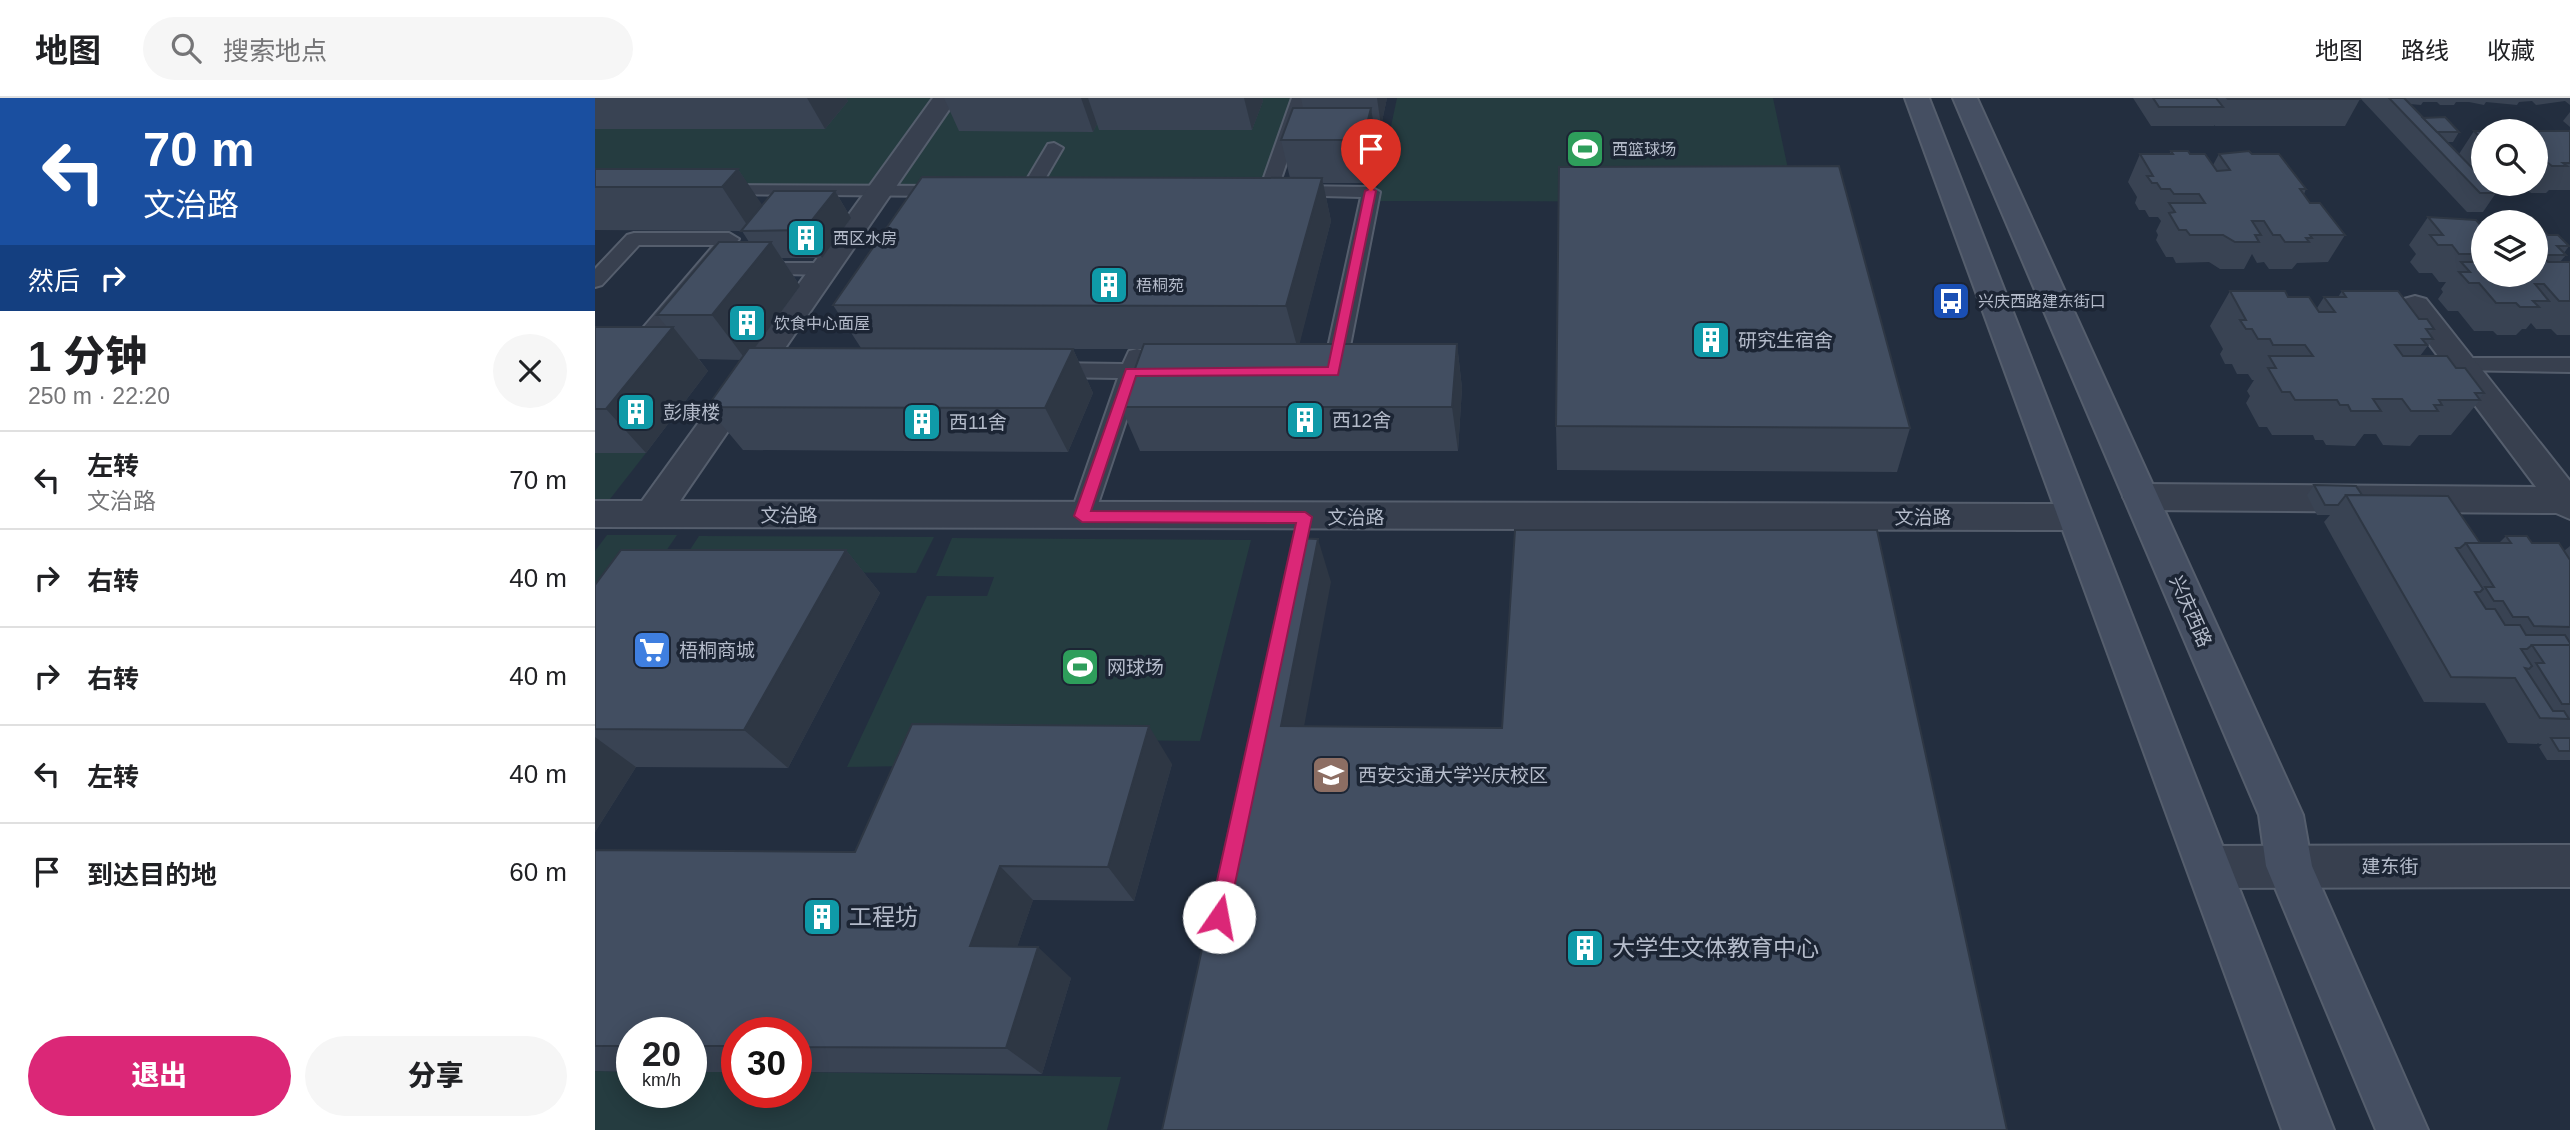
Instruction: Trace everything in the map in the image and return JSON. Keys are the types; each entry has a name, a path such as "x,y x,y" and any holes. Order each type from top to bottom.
{"main road":[{"path":"1917,98 2308,1130"},
{"name":"兴庆西路","path":"1965,98 2281,815 2288,866 2402,1130"}],"street":[{"path":"651,515 773,365 826,269 945,98"},
{"path":"2415,305 2567,503"},
{"path":"2141,497 2567,503"},
{"name":"文治路","path":"598,518 651,515 1082,516 1301,538 2075,517"},
{"name":"建东街","path":"2210,867 2570,866"}],"lane":[{"path":"1268,191 1300,98"},
{"path":"1054,148 1023,191 1056,191"},
{"path":"704,190 962,191"},
{"path":"1228,191 1371,191 1334,372 1307,372"},
{"path":"595,281 634,239 729,239 648,336 595,336"},
{"path":"704,269 826,269"},
{"path":"1082,516 1134,363"},
{"path":"1021,370 1134,363 1185,372"},
{"path":"2462,365 2570,365"}],"green space":[{"path":"629,98 1300,98 1268,191 595,189 595,129"},
{"name":"西篮球场","path":"1397,98 1773,98 1795,202 1375,201"},
{"path":"595,453 646,453 610,499 595,499"},
{"path":"607,535 677,535 595,654 595,551"},
{"path":"699,536 934,537 916,573 676,571"},
{"name":"网球场","path":"952,538 1251,540 1200,741 923,738 911,766 847,767 927,596 987,596 994,577 936,576"},
{"path":"595,1071 616,1072 616,1108 707,1108 707,1072 721,1072 721,1108 812,1108 812,1072 1121,1077 1107,1130 595,1130"}],"building":[{"path":"2153,98 2216,98 2223,107 2159,107"},
{"path":"2359,98 2360,99 2228,99"},
{"path":"2389,98 2404,98 2471,167 2471,184"},
{"path":"1293,108 1371,108 1363,140 1281,140"},
{"path":"2445,117 2459,132 2437,132 2423,118"},
{"path":"2548,131 2570,131 2570,163 2563,163 2567,166 2552,166 2548,163"},
{"path":"2171,151 2205,154 2217,171 2230,170 2219,154 2249,151 2252,154 2279,154 2306,189 2300,189 2310,203 2320,203 2345,235 2310,235 2312,238 2306,238 2309,242 2285,242 2280,235 2273,235 2264,221 2252,221 2261,235 2255,235 2259,242 2235,242 2223,235 2190,235 2186,230 2179,230 2169,213 2175,212 2169,203 2205,203 2199,194 2174,194 2170,189 2161,189 2157,183 2152,183 2147,176 2153,176 2140,154 2173,154"},
{"name":"研究生宿舍","path":"1839,166 1910,428 1556,426 1559,167"},
{"path":"595,169 738,169 722,187 595,187"},
{"path":"922,177 1322,178 1286,306 833,305"},
{"path":"774,191 835,191 804,230 741,231"},
{"path":"2428,217 2471,220 2471,254 2459,254 2452,245 2438,245 2430,235 2443,235"},
{"path":"2548,235 2558,235 2569,246 2557,246 2566,255 2548,255"},
{"path":"719,242 771,242 712,315 657,315"},
{"path":"2461,262 2471,262 2471,283 2459,272 2470,272"},
{"path":"2548,262 2570,262 2570,301 2559,301 2547,287"},
{"path":"2482,287 2537,287 2549,301 2533,301 2539,307 2496,303"},
{"path":"2230,291 2285,291 2288,297 2309,297 2319,312 2335,312 2324,297 2346,297 2342,291 2398,291 2419,319 2427,319 2434,329 2426,329 2433,339 2422,339 2427,345 2395,345 2403,356 2447,356 2456,368 2465,368 2484,393 2475,393 2480,400 2439,400 2442,405 2434,405 2438,411 2411,411 2402,399 2373,399 2381,411 2351,411 2348,405 2340,405 2337,400 2295,400 2290,392 2282,392 2268,368 2276,368 2269,356 2313,356 2305,345 2273,345 2270,339 2258,339 2252,329 2246,329 2240,320 2246,320"},
{"path":"595,327 673,327 606,409 595,409"},
{"path":"1144,344 1457,344 1452,407 1121,407"},
{"path":"749,348 1073,349 1045,408 707,407"},
{"path":"2314,485 2356,486 2362,495 2346,495 2338,505 2325,505"},
{"path":"2346,495 2448,496 2480,543 2466,543 2456,548 2483,589 2475,592 2486,609 2495,609 2505,625 2520,625 2526,635 2565,635 2570,643 2532,645 2521,649 2532,666 2525,668 2553,711 2564,711 2569,719 2540,718 2515,678 2451,677"},
{"name":"大学生文体教育中心","path":"1515,530 1877,530 2007,1130 1162,1130 1293,538 1318,539 1281,726 1502,728"},
{"path":"2506,536 2527,536 2532,543 2559,543 2570,560 2570,627 2534,626 2528,617 2513,617 2503,601 2494,601 2485,587 2494,587 2466,543 2511,543"},
{"path":"621,550 846,550 744,730 595,729 595,585"},
{"path":"2532,645 2570,645 2570,704 2562,704 2536,663 2544,663"},
{"name":"工程坊","path":"912,724 1149,726 1108,867 1000,866 970,946 1038,947 1006,1048 812,1047 812,1017 721,1017 721,1046 707,1046 707,1017 616,1017 616,1046 595,1046 595,850 855,852"},
{"path":"2551,738 2570,738 2570,751 2559,751"}],"place":[{"name":"西篮球场","path":"1585,149"},
{"name":"西区水房","path":"806,238"},
{"name":"梧桐苑","path":"1109,285"},
{"name":"兴庆西路建东街口","path":"1951,301"},
{"name":"饮食中心面屋","path":"747,323"},
{"name":"研究生宿舍","path":"1711,340"},
{"name":"彭康楼","path":"636,412"},
{"name":"西12舍","path":"1305,420"},
{"name":"西11舍","path":"922,422"},
{"name":"梧桐商城","path":"652,650"},
{"name":"网球场","path":"1080,667"},
{"name":"西安交通大学兴庆校区","path":"1331,775"},
{"name":"工程坊","path":"822,917"},
{"name":"大学生文体教育中心","path":"1585,948"}],"route":[{"path":"1219,917 1305,517 1082,516 1131,372 1334,372 1371,191"}]}
